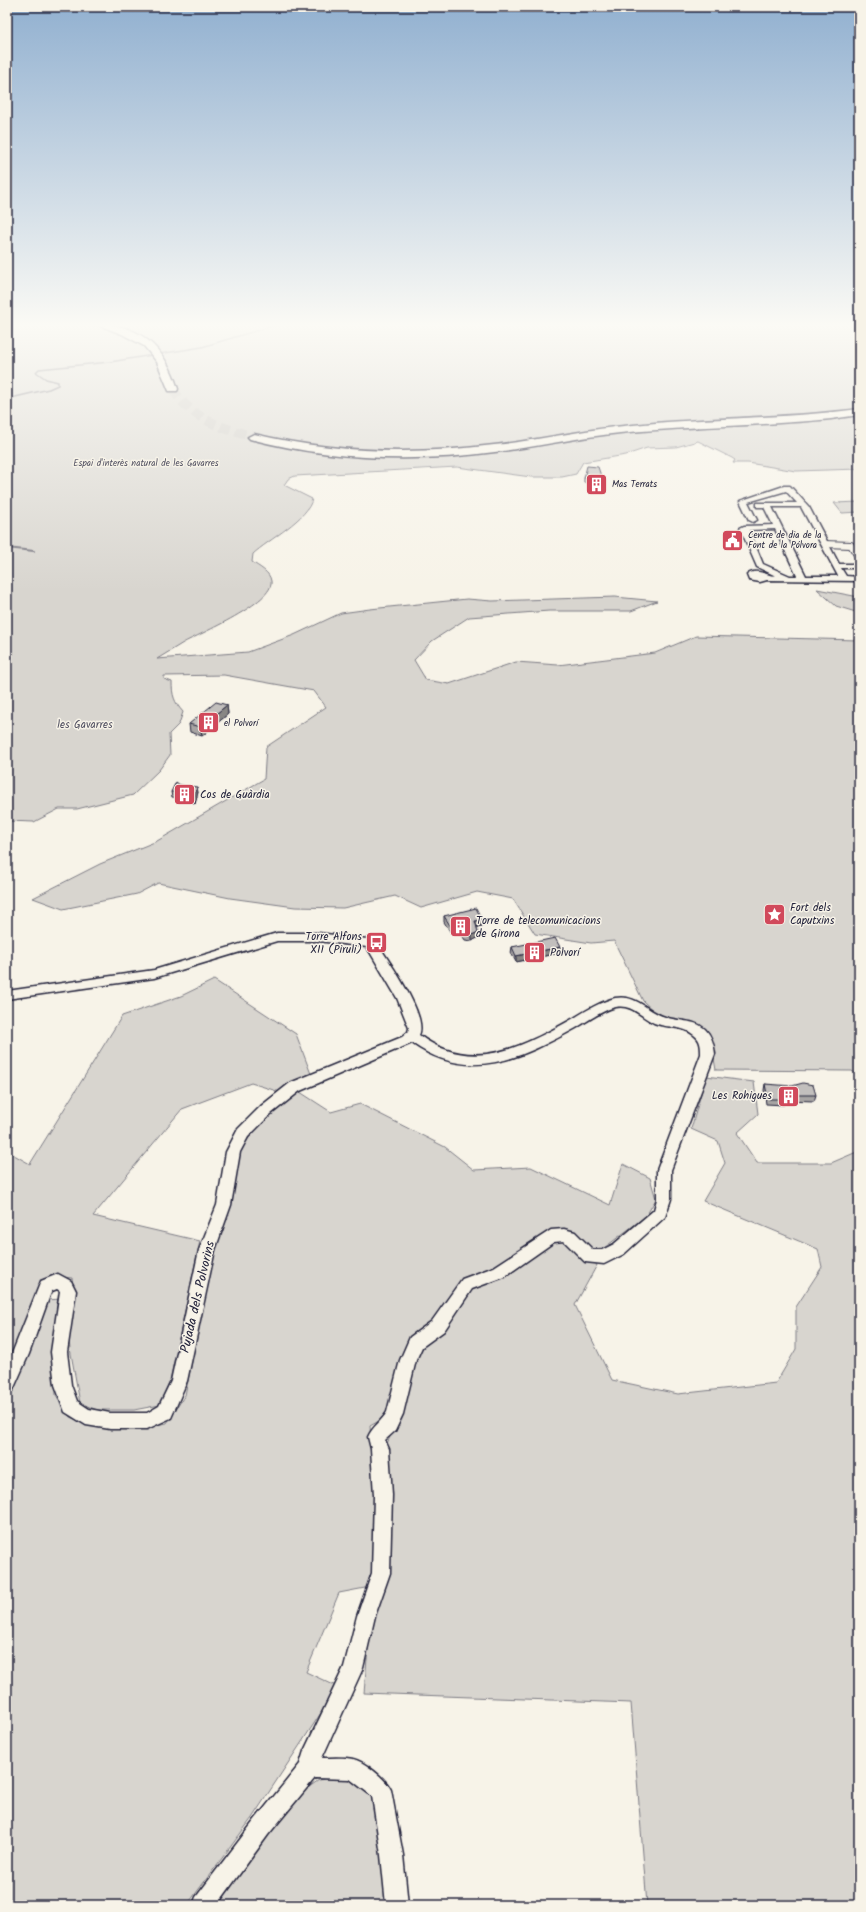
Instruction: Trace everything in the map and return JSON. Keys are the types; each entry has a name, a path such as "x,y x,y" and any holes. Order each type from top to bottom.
{"highway":[{"path":"254,437 299,447 343,453 390,455 435,454 496,449 614,430 668,425 782,421 857,412"}],"street":[{"path":"753,520 744,501 787,488 803,505 844,579"},
{"path":"746,505 803,505"},
{"path":"767,505 803,579"},
{"path":"778,527 744,528 760,565 791,579"},
{"path":"825,544 851,545 859,558"},
{"path":"837,566 859,566"},
{"path":"766,578 859,579"},
{"path":"7,995 154,974 277,937 318,937 371,943 410,1012 415,1027 412,1036 424,1045 457,1059 475,1061 499,1058 516,1053 551,1036 601,1008 620,1001 632,1004 659,1020 684,1025 698,1031 707,1042 708,1054 679,1134 664,1170 664,1199 660,1213 619,1249 604,1257 590,1257 569,1235 560,1233 551,1236 499,1272 467,1284 456,1298 442,1321 416,1342 406,1367 395,1414 389,1425 376,1437 380,1448 383,1495 383,1534 380,1580 368,1609 353,1668 311,1758 310,1768 261,1828 204,1905"},
{"name":"Pujada dels Polvorins","path":"7,1384 21,1354 46,1286 52,1282 58,1281 66,1286 68,1291 59,1352 63,1385 72,1406 86,1417 110,1421 147,1421 156,1418 165,1412 172,1402 179,1381 207,1250 224,1205 233,1152 244,1133 266,1110 295,1087 407,1040 412,1036"},
{"path":"310,1768 353,1769 380,1790 392,1855 397,1905"}],"green space":[{"path":"7,412 859,412 859,469 796,471 748,463 733,463 735,460 732,458 698,441 676,447 647,448 626,455 583,462 576,474 562,477 531,477 457,467 295,476 288,479 284,485 312,499 309,506 304,514 296,521 253,554 252,562 269,575 271,581 269,589 261,598 249,607 157,659 248,652 294,635 341,613 467,599 492,601 615,597 657,601 631,611 549,611 469,617 432,641 414,660 426,680 449,684 516,662 558,665 655,653 696,636 859,640 859,1076 852,1071 716,1070 710,1037 659,1016 643,1001 614,941 591,943 535,934 513,899 477,892 421,908 395,896 343,908 295,907 230,898 158,883 137,894 63,909 33,898 100,864 157,841 264,779 266,747 326,707 314,691 224,675 164,676 164,679 172,682 174,698 177,705 183,712 179,724 169,734 170,755 159,770 133,795 77,809 59,809 34,822 7,821"},
{"path":"859,502 859,512 842,513 834,503"},
{"path":"817,589 859,597 859,613 836,606"},
{"path":"214,980 296,1034 311,1074 280,1092 251,1083 182,1109 93,1216 200,1241 170,1380 160,1405 134,1410 97,1410 80,1403 68,1337 75,1305 72,1278 54,1276 43,1282 7,1366 7,1151 30,1164 122,1016 181,996"},
{"path":"706,1076 754,1082 758,1114 737,1133 757,1163 831,1163 859,1151 859,1905 647,1905 631,1703 364,1693 386,1446 399,1416 412,1361 421,1343 468,1288 549,1241 562,1238 569,1241 597,1265 575,1305 612,1380 678,1394 776,1383 796,1349 796,1307 822,1267 818,1249 703,1201 725,1163 718,1141 691,1129"},
{"path":"300,1092 331,1112 360,1104 445,1147 474,1170 531,1167 610,1205 623,1164 650,1178 656,1199 646,1216 604,1248 592,1249 573,1232 560,1228 528,1245 495,1269 437,1316 409,1342 386,1417 370,1426 374,1490 374,1569 370,1587 339,1593 306,1672 338,1687 252,1818 187,1905 7,1905 7,1404 47,1300 61,1299 53,1357 56,1395 70,1417 92,1426 136,1429 167,1423 185,1395 215,1251 229,1210 241,1147 274,1110"},
{"path":"343,1776 374,1790 388,1905 213,1905 292,1799 319,1780"}],"building":[{"path":"587,466 598,467 604,485 584,478"},
{"path":"216,702 227,705 200,727 189,724"},
{"path":"176,782 180,785 197,787 194,799 188,793 171,792"},
{"path":"476,908 482,920 475,921 478,932 472,935 465,934 459,925 451,927 444,916"},
{"path":"555,938 560,947 516,956 512,947"},
{"path":"803,1083 813,1085 816,1095 784,1095 786,1099 768,1099 765,1084 792,1086"}],"waterway":[{"path":"7,548 34,551"}],"tunnel":[{"path":"194,412 219,426 254,437"}],"place":[{"name":"Mas Terrats","path":"597,484"},
{"name":"Centre de dia de la Font de la Pólvora","path":"733,540"},
{"name":"el Polvorí","path":"209,723"},
{"name":"Cos de Guàrdia","path":"185,795"},
{"name":"Fort dels Caputxins","path":"774,914"},
{"name":"Torre de telecomunicacions de Girona","path":"461,927"},
{"name":"Torre Alfons XII (Piruli)","path":"377,943"},
{"name":"Polvorí","path":"535,953"},
{"name":"Les Rohigues","path":"788,1096"}],"park label":[{"name":"Espai d'interès natural de les Gavarres","path":"146,463"},
{"name":"les Gavarres","path":"85,725"}]}
